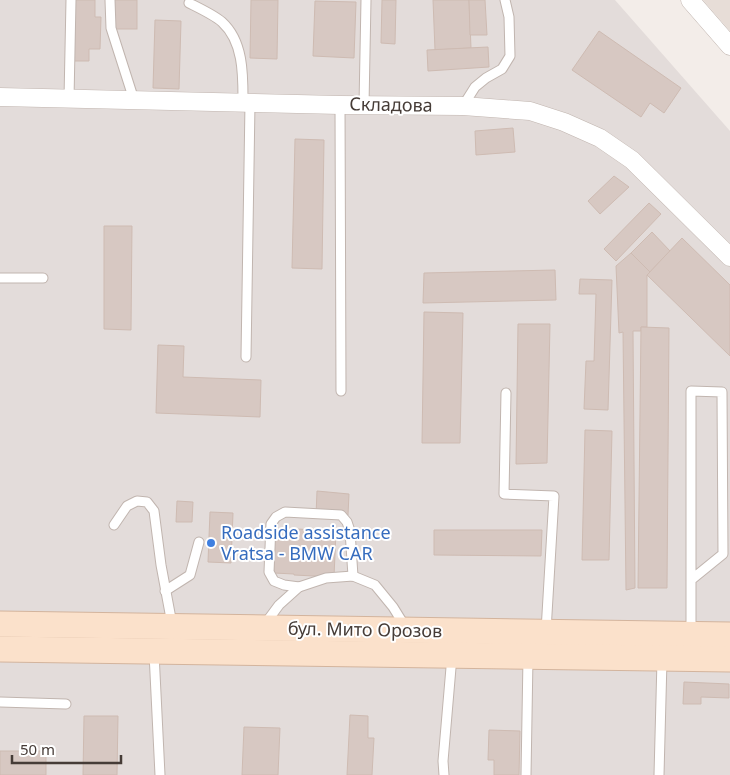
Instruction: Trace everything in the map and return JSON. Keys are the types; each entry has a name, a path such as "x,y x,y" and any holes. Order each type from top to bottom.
{"main road":[{"name":"бул. Мито Орозов","path":"3,634 172,627 730,635"},
{"name":"бул. Мито Орозов","path":"3,634 154,651 730,659"}],"street":[{"path":"690,0 730,46"},
{"name":"Складова","path":"0,97 464,106 530,111 564,122 600,138 632,160 730,257"}],"lane":[{"path":"69,99 71,0"},
{"path":"110,0 111,28 134,100"},
{"path":"364,105 366,0"},
{"path":"464,106 476,87 486,78 502,69 510,56 509,17 505,0"},
{"path":"189,2 222,22 233,34 243,69 247,103 246,357"},
{"path":"340,105 341,391"},
{"path":"0,278 43,278"},
{"path":"691,580 722,554 722,392 692,391 691,580 691,634"},
{"path":"506,393 504,494 554,496 546,632"},
{"path":"114,525 127,506 137,501 147,502 154,510 172,627"},
{"path":"299,587 284,585 274,581 269,572 271,524 276,517 285,512 341,516 348,522 353,576"},
{"path":"165,591 190,575 199,542"},
{"path":"262,628 278,606 299,587 326,578 353,576 375,585 393,607 408,630"},
{"path":"154,651 160,775"},
{"path":"444,775 443,761 452,655"},
{"path":"526,775 528,656"},
{"path":"659,775 662,658"},
{"path":"0,702 66,704"}],"shaded area":[{"path":"0,0 615,0 730,131 730,775 0,775"},
{"path":"703,0 730,0 730,31"}],"building":[{"path":"74,0 95,0 95,17 101,17 100,49 89,49 89,61 73,61"},
{"path":"113,0 137,0 137,29 113,29"},
{"path":"251,0 278,0 277,59 250,58"},
{"path":"382,0 396,0 395,44 381,43"},
{"path":"433,0 469,0 471,48 435,50"},
{"path":"469,0 485,0 487,35 470,35"},
{"path":"315,1 356,2 354,58 313,56"},
{"path":"155,20 181,21 179,89 153,88"},
{"path":"599,31 681,88 664,113 650,103 641,117 572,70"},
{"path":"488,47 489,67 428,71 427,50"},
{"path":"513,128 515,152 476,155 475,131"},
{"path":"295,139 324,140 322,269 292,268"},
{"path":"614,176 629,187 600,214 588,201"},
{"path":"649,203 661,214 616,261 604,249"},
{"path":"104,226 132,226 131,330 104,329"},
{"path":"652,232 670,251 650,272 631,253"},
{"path":"682,238 730,285 730,356 647,275"},
{"path":"631,253 650,272 647,275 647,327 641,327 641,331 633,331 635,588 626,590 623,332 619,333 616,266"},
{"path":"555,270 556,300 423,303 424,273"},
{"path":"580,279 612,280 608,410 584,409 586,361 594,361 596,294 579,294"},
{"path":"424,312 463,313 460,443 422,443"},
{"path":"518,324 550,324 547,463 516,464"},
{"path":"641,327 669,328 667,588 638,588"},
{"path":"158,345 184,346 183,377 261,380 260,417 156,413"},
{"path":"585,430 612,431 609,560 582,560"},
{"path":"317,491 349,494 348,515 344,519 316,516"},
{"path":"177,501 193,502 192,522 176,522"},
{"path":"210,512 233,513 231,563 208,562"},
{"path":"296,529 336,531 334,577 274,573 275,536 295,537"},
{"path":"434,530 542,530 541,556 434,555"},
{"path":"684,682 729,684 729,698 701,697 701,704 683,704"},
{"path":"350,715 368,716 368,738 374,738 372,775 347,775"},
{"path":"84,716 118,716 117,775 83,775"},
{"path":"244,727 280,728 278,775 242,775"},
{"path":"489,730 520,731 519,775 494,775 494,760 488,760"},
{"path":"0,751 46,751 46,775 0,775"}],"place":[{"name":"Roadside assistance Vratsa - BMW CAR","path":"211,543"}]}
